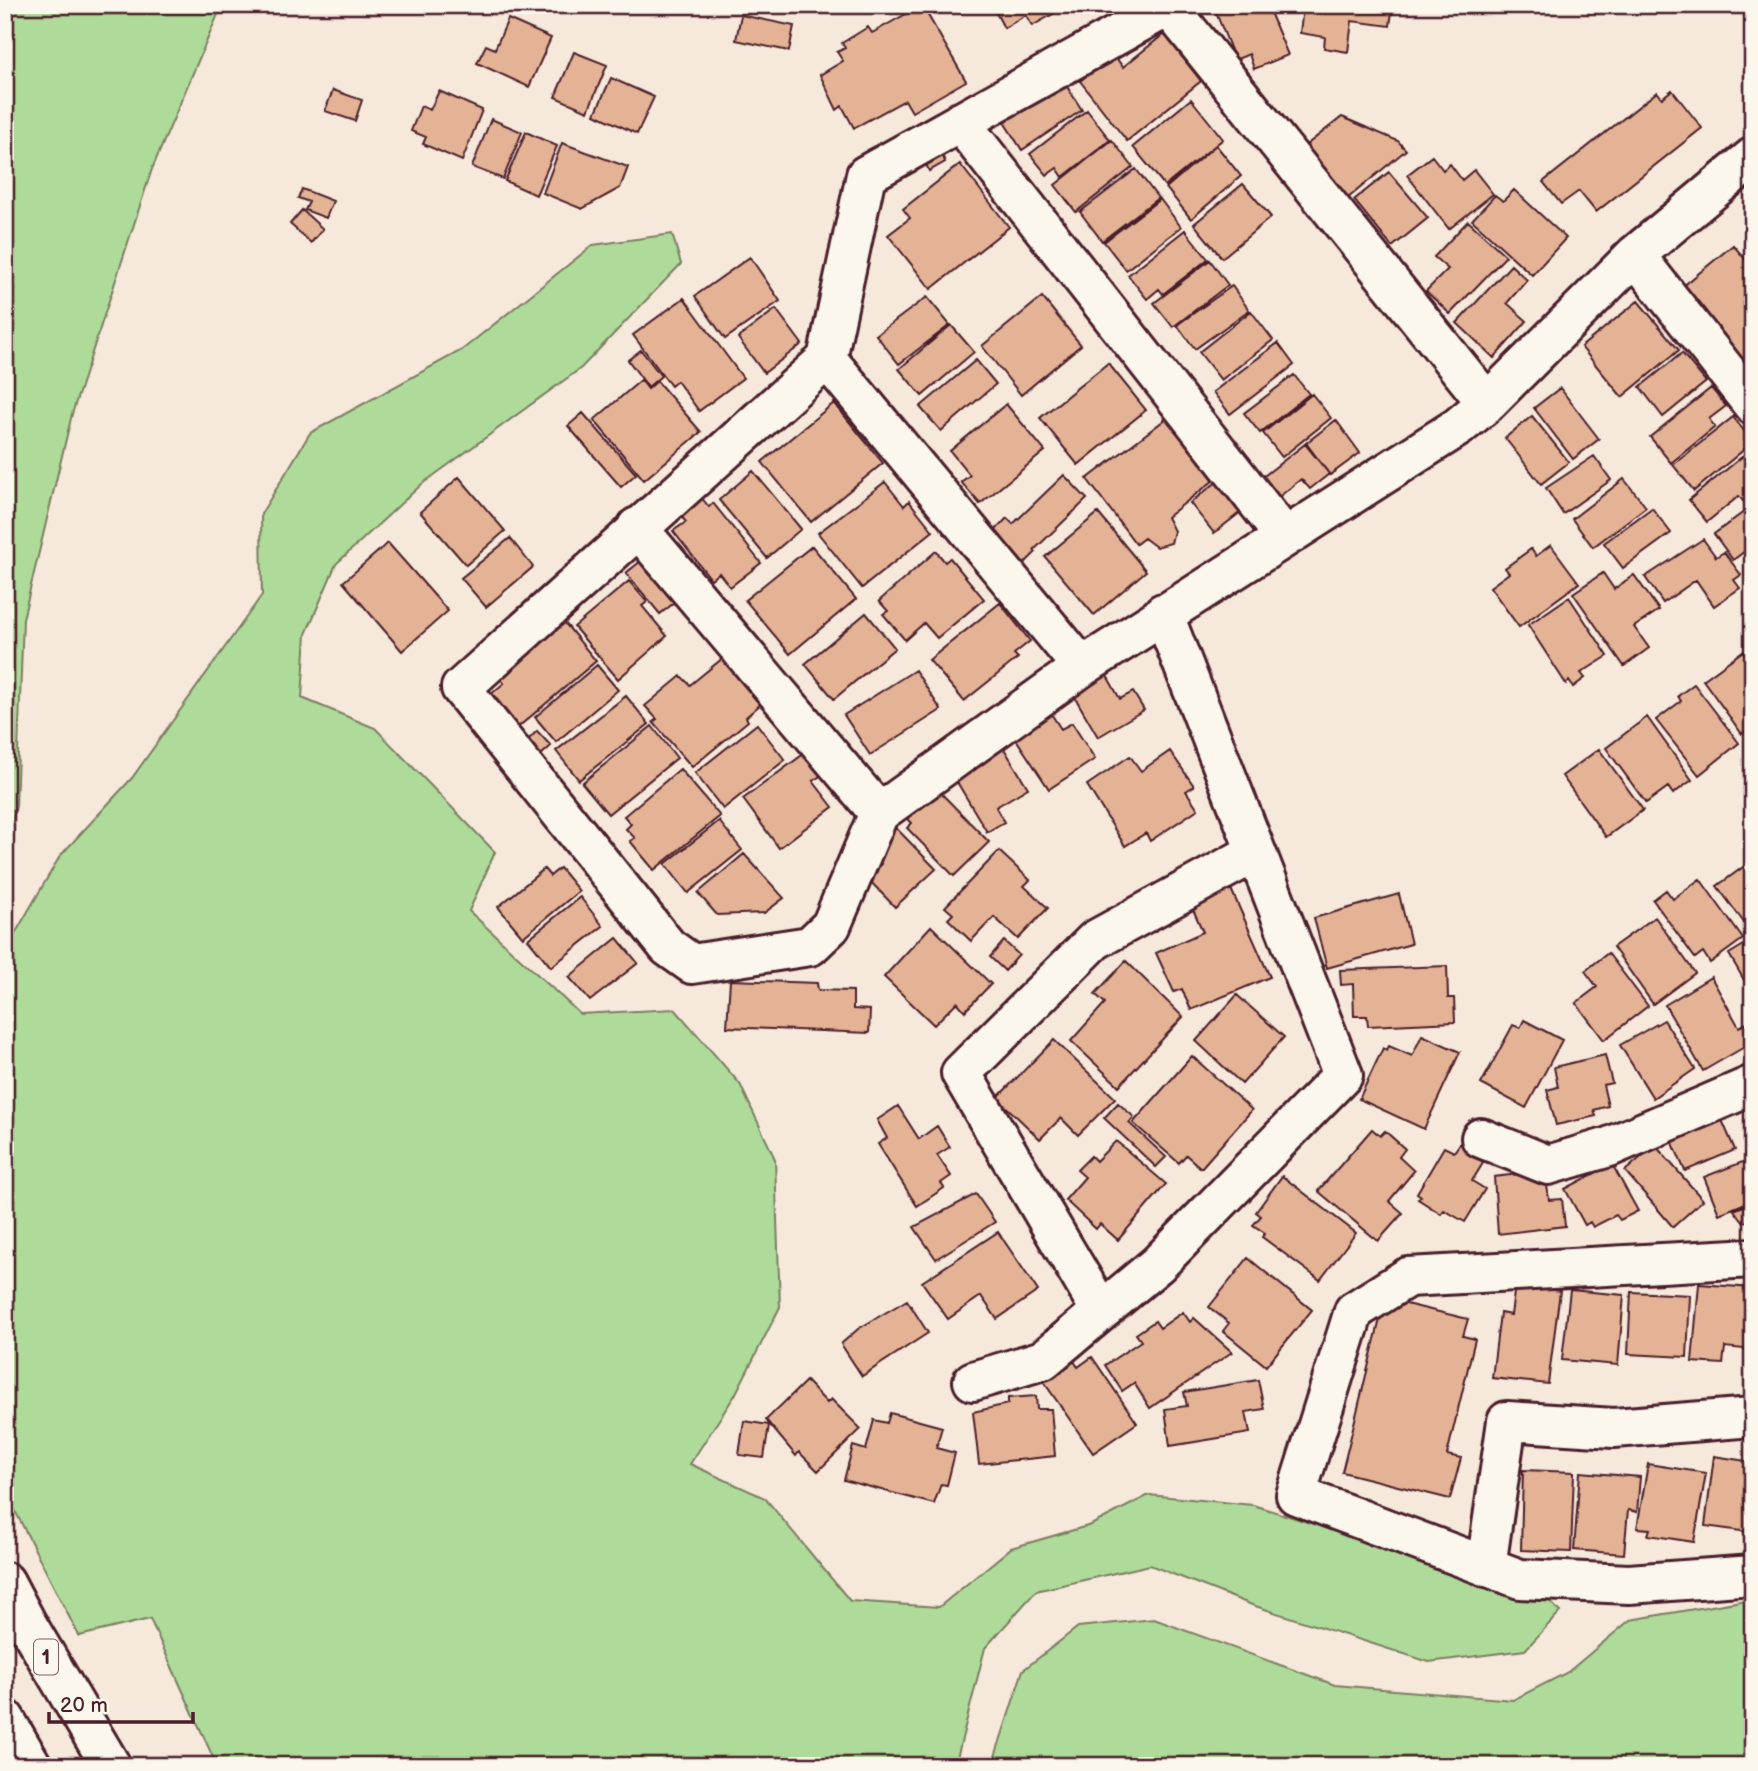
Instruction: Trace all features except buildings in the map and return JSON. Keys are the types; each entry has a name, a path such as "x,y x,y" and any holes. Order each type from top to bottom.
{"main road":[{"path":"1487,403 1170,6 866,175 827,359 461,688 668,947 692,964 810,946 831,926 879,813 1082,667 1458,427 1487,403 1635,255 1753,157"},
{"path":"960,122 1284,536"},
{"path":"1635,255 1753,405"},
{"path":"827,359 1082,667"},
{"path":"637,527 879,813"},
{"path":"973,1381 1042,1360 1158,1264 1343,1075 1163,613"},
{"path":"1101,1311 961,1073 1095,940 1256,852"},
{"path":"1481,1138 1548,1165 1609,1147 1753,1084"},
{"path":"1753,1258 1408,1277 1354,1311 1296,1495 1520,1579 1629,1584 1753,1575"},
{"path":"1486,1567 1507,1421 1614,1428 1753,1417"},
{"name":"1","path":"5,1581 111,1766"},
{"path":"5,1719 32,1766"}],"green space":[{"path":"5,5 222,5 152,169 72,414 23,619 16,806 5,849"},
{"path":"672,234 681,264 581,368 422,484 336,564 306,634 302,698 375,728 495,852 469,911 580,1014 675,1009 740,1084 775,1159 780,1307 735,1395 690,1464 765,1498 850,1601 939,1607 1011,1548 1091,1525 1149,1495 1253,1505 1546,1597 1560,1612 1525,1650 1429,1662 1252,1605 1150,1565 1036,1591 985,1648 955,1766 217,1766 150,1619 79,1636 5,1491 5,951 60,856 132,778 262,595 261,514 310,433 462,350 593,245"},
{"path":"1753,1599 1751,1766 992,1766 1023,1670 1078,1627 1154,1619 1335,1685 1513,1700 1568,1672 1630,1620"}]}
